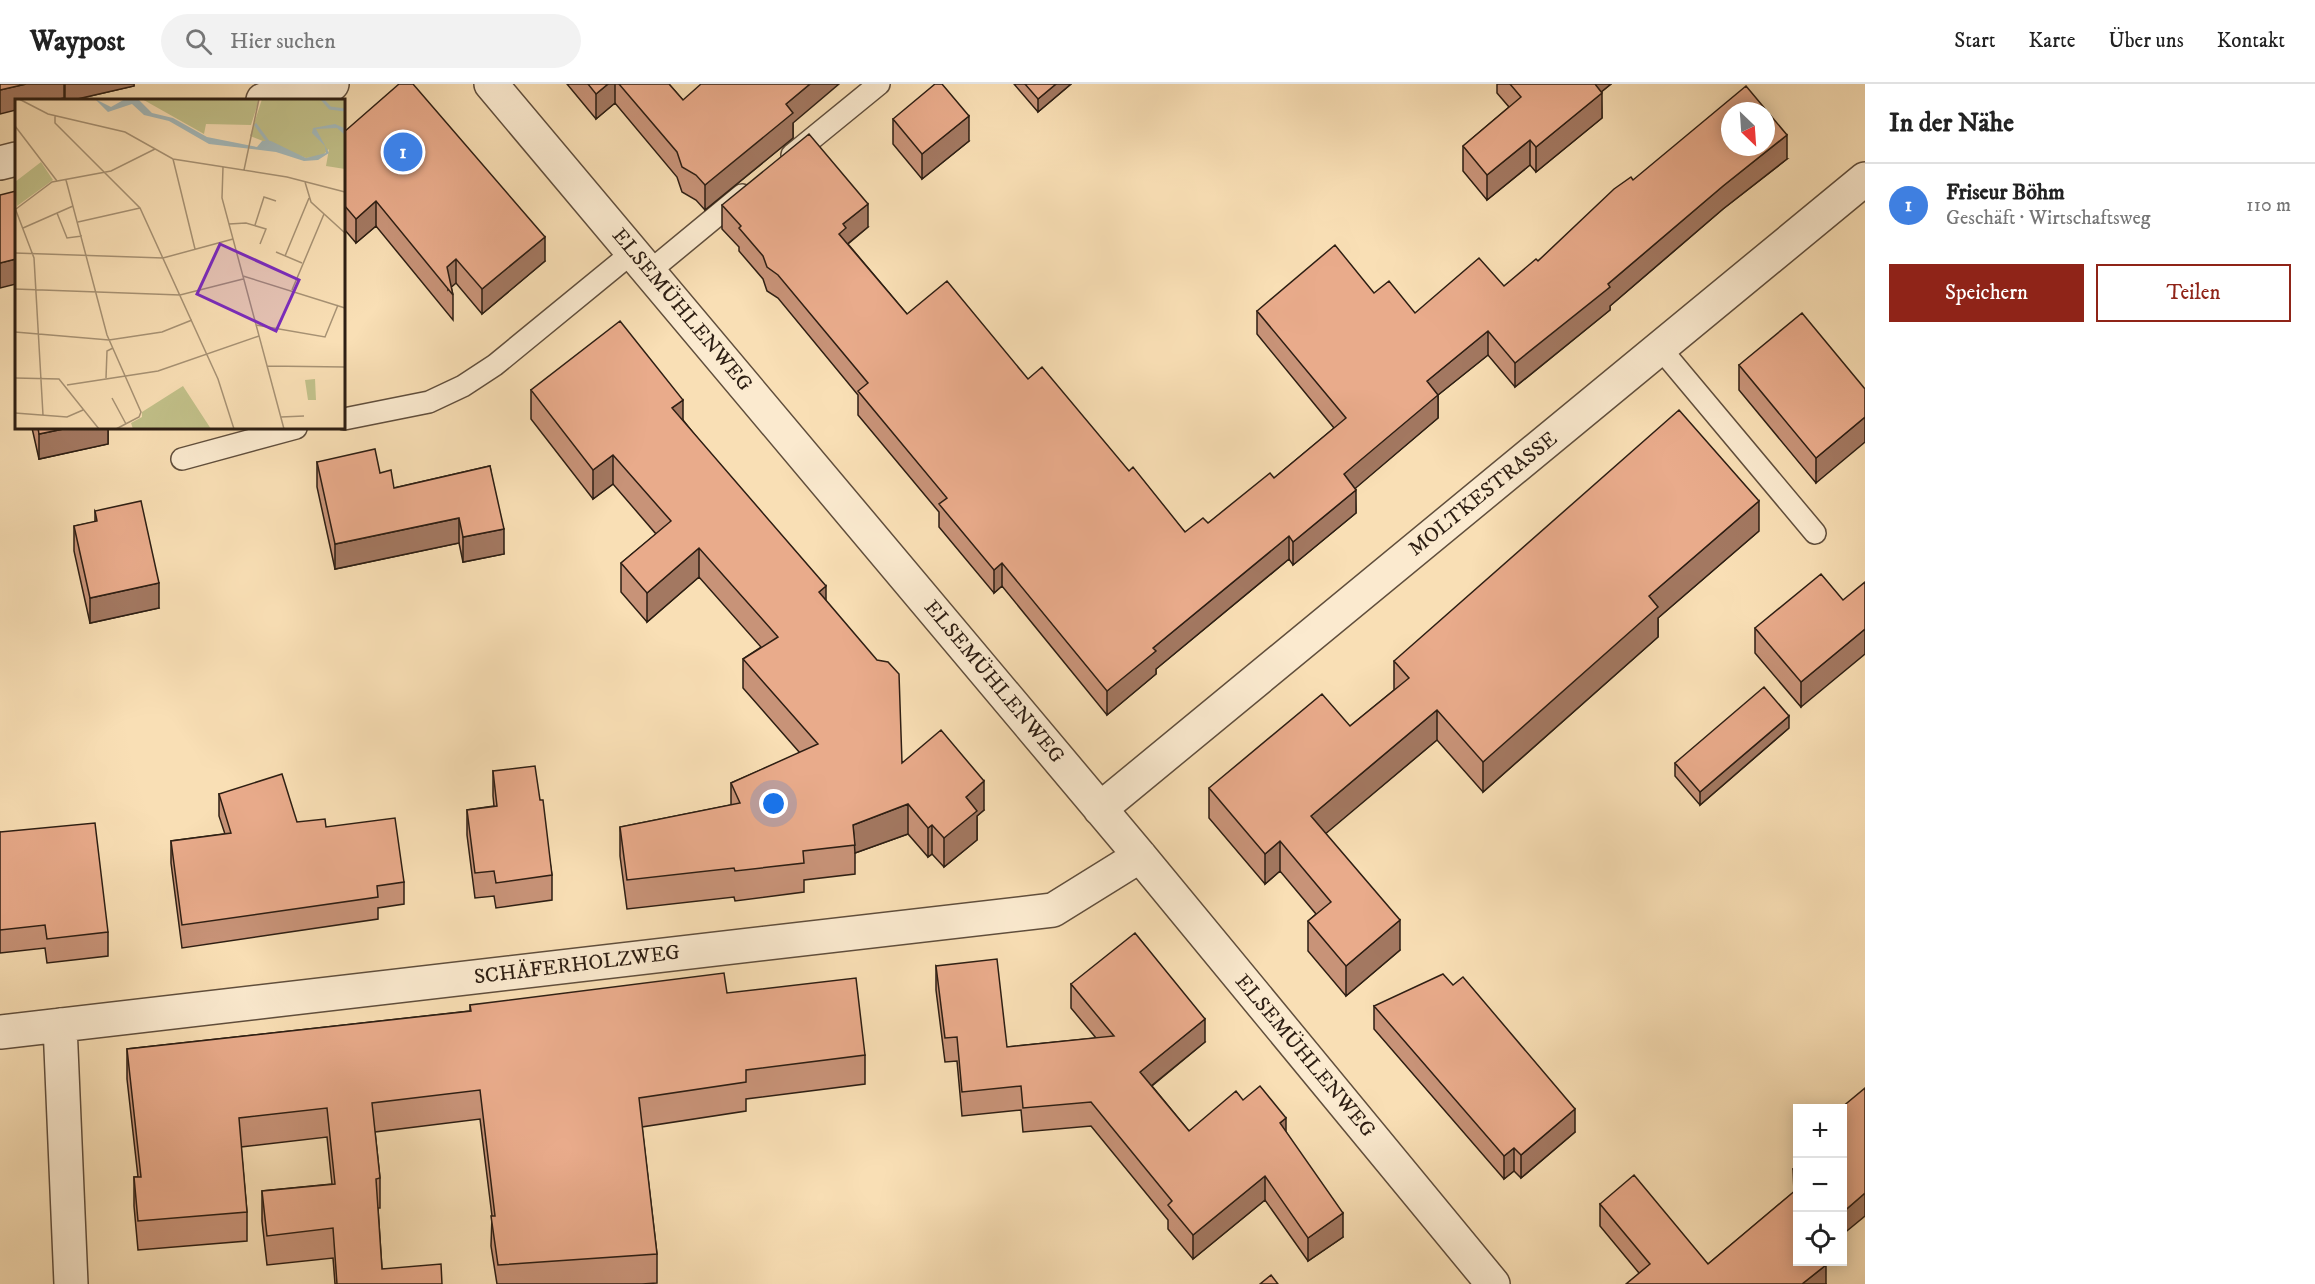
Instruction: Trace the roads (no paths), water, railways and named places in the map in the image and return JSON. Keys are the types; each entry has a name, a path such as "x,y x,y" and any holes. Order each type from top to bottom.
{"street":[{"path":"266,99 332,84"},
{"name":"ELSEMÜHLENWEG","path":"491,84 1140,856 1493,1284"},
{"path":"0,163 15,159"},
{"name":"MOLTKESTRASSE","path":"1100,809 1865,179"},
{"name":"SCHÄFERHOLZWEG","path":"0,1032 1053,910 1140,856"},
{"path":"60,1025 71,1284"}],"lane":[{"path":"778,166 879,84"},
{"path":"345,419 429,402 463,386 760,181"},
{"path":"1660,348 1815,532"},
{"path":"182,459 292,429"}],"place":[{"name":"Friseur Böhm","path":"403,152"}]}
